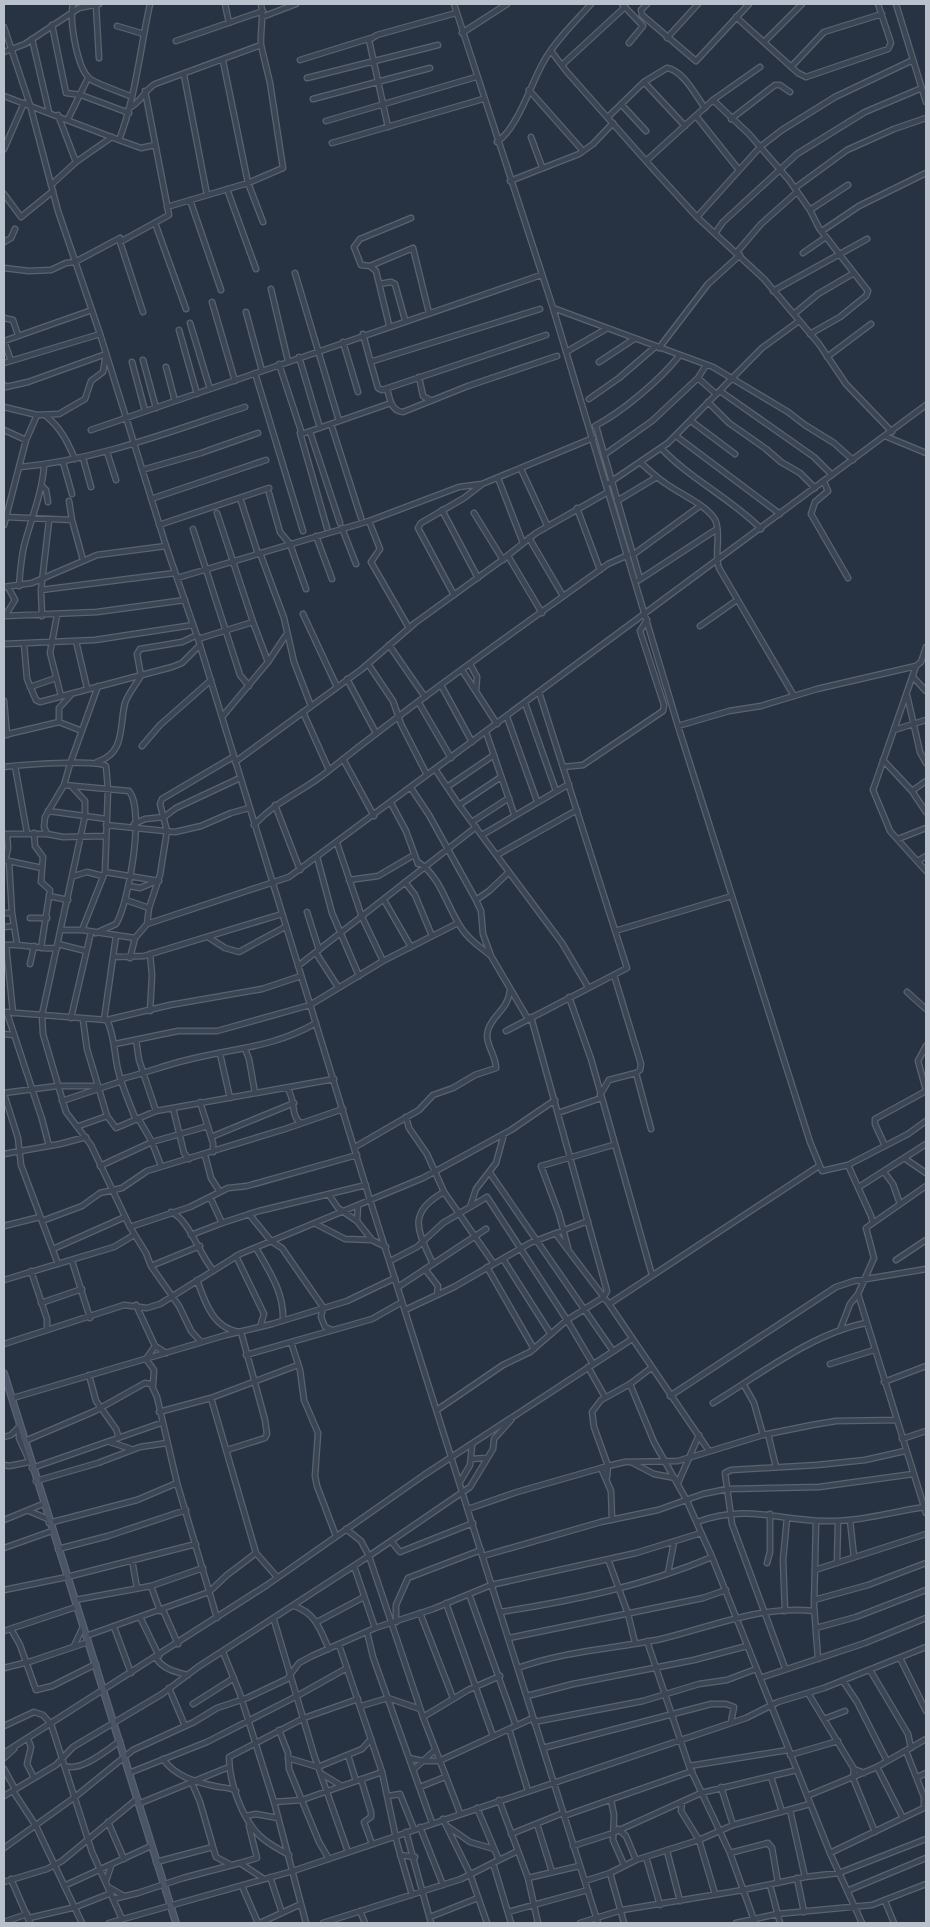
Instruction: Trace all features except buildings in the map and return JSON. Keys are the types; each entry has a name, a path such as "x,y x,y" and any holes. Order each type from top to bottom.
{"street":[{"path":"72,4 71,13 79,62 88,78 132,96"},
{"path":"4,52 32,40 52,24 85,5 97,4 99,58"},
{"path":"119,140 129,110 150,4"},
{"path":"225,4 229,23"},
{"path":"167,207 248,183 281,171 284,166 261,45 260,28 263,14 261,4"},
{"path":"176,41 229,23 296,4"},
{"path":"455,4 456,13 483,100 552,308 608,492 631,555"},
{"path":"462,33 507,4"},
{"path":"498,142 508,131 551,51 591,4"},
{"path":"647,4 641,10 642,15 692,59 697,61 749,4"},
{"path":"668,38 698,4"},
{"path":"736,17 801,76 806,76 886,51 890,47 890,43 878,4"},
{"path":"896,4 926,100"},
{"path":"562,66 624,5 643,26 629,43"},
{"path":"764,42 798,5"},
{"path":"300,60 456,13"},
{"path":"791,67 824,32 882,14"},
{"path":"52,24 66,92 79,94 129,110"},
{"path":"116,26 144,34"},
{"path":"4,27 30,105 53,191 75,262 100,334 159,525 198,637 272,884 358,1155 370,1200 453,1458 597,1921"},
{"path":"371,38 369,44 372,61 388,127"},
{"path":"32,40 49,112"},
{"path":"129,110 142,98 145,91 154,84 261,45"},
{"path":"307,78 438,45"},
{"path":"551,51 646,162 698,217 738,253 774,291 810,334 846,384 892,432"},
{"path":"223,60 248,183 263,222"},
{"path":"698,217 760,147 782,130 825,102 913,60"},
{"path":"646,162 713,100 760,66"},
{"path":"313,99 430,68"},
{"path":"608,117 644,82 664,68 671,68 685,80 705,108"},
{"path":"184,74 207,195"},
{"path":"326,121 420,95 476,77"},
{"path":"68,119 88,78"},
{"path":"716,232 723,222 797,154 865,112 921,86 926,81"},
{"path":"644,82 685,126"},
{"path":"732,119 775,85 780,85 790,92"},
{"path":"529,90 583,151"},
{"path":"144,312 120,242 169,215 145,91"},
{"path":"4,96 141,148 155,144"},
{"path":"332,143 483,100"},
{"path":"713,100 760,147 796,190 826,237 868,294 840,317 810,334"},
{"path":"4,149 24,103"},
{"path":"621,104 646,131"},
{"path":"58,115 76,162"},
{"path":"696,116 739,170"},
{"path":"589,399 657,348 708,284 738,253 761,224 796,190 847,150 894,129 926,118"},
{"path":"510,181 583,151 613,123"},
{"path":"51,184 76,162 112,137"},
{"path":"532,137 542,167"},
{"path":"822,231 859,206 926,173"},
{"path":"810,210 848,185"},
{"path":"227,189 256,270"},
{"path":"4,194 21,217 53,191"},
{"path":"190,200 221,290"},
{"path":"411,218 354,243 361,265 370,266 413,248 429,312"},
{"path":"155,223 186,309"},
{"path":"4,242 11,238 15,229"},
{"path":"802,252 826,237"},
{"path":"4,268 46,272 66,263 75,262 120,238"},
{"path":"774,291 866,239"},
{"path":"370,266 376,271 389,325"},
{"path":"296,273 339,421"},
{"path":"794,314 818,294 854,273"},
{"path":"91,430 389,325 541,275"},
{"path":"379,284 391,282 395,284 405,320"},
{"path":"271,289 288,361"},
{"path":"212,302 235,380"},
{"path":"552,308 706,365 733,378 834,443 853,460"},
{"path":"370,360 376,361 447,336 540,309"},
{"path":"11,361 4,341 92,310"},
{"path":"246,312 262,370"},
{"path":"4,318 13,320 18,336"},
{"path":"606,485 641,463 676,436 762,348 799,321"},
{"path":"190,323 210,389"},
{"path":"827,357 871,324"},
{"path":"566,352 606,329"},
{"path":"178,330 197,394"},
{"path":"4,364 100,334"},
{"path":"363,334 378,388 387,389 546,335"},
{"path":"599,362 634,339"},
{"path":"343,342 358,392"},
{"path":"4,385 6,387 28,382 106,354"},
{"path":"4,407 36,415 62,413 85,399 91,381 103,372 106,354"},
{"path":"387,389 391,404 397,410 404,412 430,400 557,356"},
{"path":"590,429 616,413 661,376 679,356"},
{"path":"298,357 320,428"},
{"path":"143,360 156,408"},
{"path":"132,362 145,411"},
{"path":"279,364 327,528"},
{"path":"604,455 652,421 698,378 706,365"},
{"path":"166,367 175,401"},
{"path":"255,373 303,531"},
{"path":"419,377 423,396 430,400"},
{"path":"698,378 814,457 832,475"},
{"path":"708,402 729,423 766,449 780,462 800,473 815,488"},
{"path":"300,434 391,404"},
{"path":"130,958 135,938 147,924 272,884 286,879 300,870 507,716 646,617 926,405"},
{"path":"20,467 44,466 108,452 245,407"},
{"path":"4,525 26,440 36,415"},
{"path":"45,415 63,432 76,459"},
{"path":"691,421 735,454"},
{"path":"331,424 361,518"},
{"path":"596,426 617,500 646,617 678,726 819,1166 822,1171 827,1172 848,1165 885,1146 926,1121"},
{"path":"4,430 26,440"},
{"path":"310,432 341,526 356,564"},
{"path":"142,470 258,433"},
{"path":"676,436 780,514"},
{"path":"885,436 926,453"},
{"path":"454,595 418,528 420,523 482,484 593,438"},
{"path":"661,448 693,476 736,505 761,529"},
{"path":"108,452 116,480"},
{"path":"83,458 92,488"},
{"path":"151,499 266,460"},
{"path":"63,462 72,494"},
{"path":"641,463 657,477 700,506 714,518 719,552 717,562 737,600 794,696"},
{"path":"19,586 23,551 31,520 38,506 44,466"},
{"path":"521,469 547,525"},
{"path":"617,500 657,477"},
{"path":"498,478 523,543"},
{"path":"824,482 828,491 815,502 811,514 848,578"},
{"path":"41,590 176,575 207,569 316,536 341,526 369,521 446,491 467,485 482,484"},
{"path":"42,486 46,490 48,502"},
{"path":"159,525 269,490 280,532 290,544 306,589"},
{"path":"147,924 149,908 158,881 167,831 160,804 165,796 234,760 368,664 409,628 503,560 547,525 608,492"},
{"path":"69,501 83,560"},
{"path":"241,501 284,618 286,635 310,706"},
{"path":"254,825 275,805 330,770 376,733 563,596 614,560 631,555 700,506"},
{"path":"577,508 600,570"},
{"path":"442,510 478,578"},
{"path":"217,513 268,662"},
{"path":"474,513 503,560"},
{"path":"6,517 49,521 72,520"},
{"path":"42,616 41,590 49,521"},
{"path":"369,521 380,549 370,562 409,628"},
{"path":"193,528 240,674 248,686"},
{"path":"638,581 717,529"},
{"path":"316,536 332,579"},
{"path":"529,538 563,596"},
{"path":"6,587 19,586 43,578 83,560 108,553 166,546"},
{"path":"508,556 542,613"},
{"path":"4,616 15,600 6,587"},
{"path":"4,616 57,615 185,600"},
{"path":"700,626 737,600"},
{"path":"303,614 337,687"},
{"path":"57,615 50,653 61,696"},
{"path":"563,767 583,765 663,711 664,705 640,631 646,617"},
{"path":"96,763 104,759 118,746 126,702 141,676 137,654 140,649 182,642 253,622"},
{"path":"4,644 76,641 193,625"},
{"path":"222,717 268,662 286,635"},
{"path":"76,641 87,688"},
{"path":"24,644 26,679 37,701 70,695 87,688 110,685 178,665 200,645"},
{"path":"390,645 425,697"},
{"path":"678,726 729,711 761,706 916,666 921,662 926,647"},
{"path":"368,664 393,701 400,716 401,724 428,776"},
{"path":"470,664 477,677 476,691"},
{"path":"916,666 884,760 873,785 873,792 890,831 926,870"},
{"path":"462,670 497,724"},
{"path":"913,677 926,692"},
{"path":"30,687 56,678"},
{"path":"347,679 376,733"},
{"path":"142,746 160,725 211,680"},
{"path":"41,948 50,896 49,888 41,882 42,855 35,846 37,834 44,827 48,811 64,785 98,686"},
{"path":"441,686 472,742"},
{"path":"506,1031 627,968 540,692"},
{"path":"906,694 926,763"},
{"path":"59,722 59,708 70,695"},
{"path":"4,701 6,735 59,722 82,731"},
{"path":"419,703 451,758"},
{"path":"525,703 556,791"},
{"path":"303,712 330,770"},
{"path":"507,716 537,801"},
{"path":"894,730 926,720"},
{"path":"486,732 514,814"},
{"path":"447,787 494,755"},
{"path":"343,759 374,816"},
{"path":"884,760 924,804 926,812"},
{"path":"4,768 96,763 106,766 108,789 104,874 83,931"},
{"path":"15,766 27,833"},
{"path":"436,769 459,805 562,942 588,987"},
{"path":"459,805 501,777"},
{"path":"134,826 145,819 164,817 176,808 240,778"},
{"path":"912,791 926,781"},
{"path":"482,835 514,814 569,784"},
{"path":"64,785 73,788 108,789 131,793 134,812 131,876 126,900 118,922 112,927 94,932 89,939 71,1018"},
{"path":"73,788 85,801 85,816 74,876 42,1015 43,1034 57,1086 70,1119 79,1126 86,1137 134,1235 198,1342"},
{"path":"411,788 429,815 476,900 481,911 484,934 491,956 529,1018 555,1100 608,1288 604,1297 567,1320 534,1349 502,1366 476,1386 437,1410"},
{"path":"472,822 508,798"},
{"path":"391,804 403,825 414,855 418,862 435,877 458,923 475,946 491,956"},
{"path":"275,805 300,870"},
{"path":"48,811 175,832 201,826 235,811 249,808"},
{"path":"497,855 577,810"},
{"path":"134,812 145,819"},
{"path":"251,814 263,815"},
{"path":"44,827 47,834"},
{"path":"298,966 476,827"},
{"path":"898,839 926,828"},
{"path":"17,944 6,861 8,848 6,834 47,834 63,837 81,835 106,836"},
{"path":"337,843 362,917 383,961"},
{"path":"349,880 378,876 414,855"},
{"path":"918,861 926,856"},
{"path":"317,857 340,935 359,976"},
{"path":"6,861 42,868"},
{"path":"418,862 419,871"},
{"path":"74,876 87,872 131,876 158,881"},
{"path":"476,900 489,891 509,872"},
{"path":"129,886 140,888 158,881"},
{"path":"405,882 415,895 432,936"},
{"path":"50,896 68,900"},
{"path":"615,931 732,896"},
{"path":"126,900 149,908"},
{"path":"384,900 411,947"},
{"path":"4,912 12,913"},
{"path":"307,912 318,952 338,988"},
{"path":"113,957 130,958 150,954 212,938 282,914"},
{"path":"30,918 47,918"},
{"path":"115,1044 178,1031 217,1031 310,1005 383,961 458,923"},
{"path":"353,924 367,928"},
{"path":"4,927 14,926"},
{"path":"112,927 113,957 106,1020 115,1044 114,1052 121,1080 137,1119 152,1142 161,1166"},
{"path":"212,938 225,948 239,952 286,927"},
{"path":"62,930 135,938"},
{"path":"83,931 89,939"},
{"path":"13,1013 5,945 17,944 41,948 57,946 86,951"},
{"path":"30,964 34,946"},
{"path":"150,954 152,975 150,1011"},
{"path":"558,1113 600,1096 609,1080 636,1073 640,1070 641,1064 614,975"},
{"path":"49,1146 42,1119 5,1013 83,1020 106,1020 262,989 301,976"},
{"path":"355,1147 419,1110 433,1095 496,1068 487,1039 488,1032 507,1004 510,988"},
{"path":"907,992 926,1009"},
{"path":"569,997 591,1059 652,1275"},
{"path":"83,1020 87,1049 107,1116 116,1128 156,1112 173,1108 200,1102 290,1090 334,1079"},
{"path":"62,1101 99,1087 190,1059 245,1049 285,1038 316,1023"},
{"path":"4,1034 13,1035"},
{"path":"136,1040 156,1112"},
{"path":"885,1146 874,1123 875,1119 926,1090 918,1064 920,1054 926,1046"},
{"path":"245,1049 255,1094"},
{"path":"220,1054 230,1098"},
{"path":"636,1073 651,1129"},
{"path":"58,1264 21,1165 18,1138 4,1093 57,1086 99,1087"},
{"path":"290,1090 296,1119 301,1124"},
{"path":"60,1094 72,1098"},
{"path":"4,1344 90,1318 124,1305 153,1307 236,1256 370,1200 390,1194 433,1172 504,1134 555,1100"},
{"path":"200,1102 211,1137 213,1152"},
{"path":"211,1137 293,1106"},
{"path":"173,1108 184,1153 189,1159"},
{"path":"4,1226 41,1219 82,1206 100,1193 112,1192 129,1184 147,1171 205,1155 343,1109"},
{"path":"79,1126 107,1116"},
{"path":"406,1117 409,1128 426,1154 444,1192 474,1238 494,1264"},
{"path":"100,1166 152,1142 208,1126"},
{"path":"470,1208 476,1189 496,1163 504,1134"},
{"path":"4,1154 86,1137"},
{"path":"859,1187 926,1144"},
{"path":"568,1248 564,1231 541,1168 543,1165 614,1145"},
{"path":"205,1155 211,1178 220,1192"},
{"path":"130,1227 220,1192 358,1155"},
{"path":"904,1158 926,1173"},
{"path":"848,1165 859,1187 873,1224"},
{"path":"609,1304 819,1166"},
{"path":"884,1172 893,1184 900,1204"},
{"path":"490,1173 613,1351"},
{"path":"191,1234 249,1214 366,1185"},
{"path":"840,1330 850,1304 858,1294 874,1258 866,1228 926,1186"},
{"path":"433,1264 419,1229 420,1212 427,1202 444,1192"},
{"path":"330,1195 343,1212 357,1221 372,1240"},
{"path":"210,1196 222,1223"},
{"path":"390,1261 417,1247 423,1239 444,1223 488,1198 567,1320 605,1397"},
{"path":"357,1221 358,1206"},
{"path":"171,1212 178,1215 200,1246 204,1260 213,1270"},
{"path":"249,1214 271,1241 282,1248 323,1307 321,1317 323,1323 326,1327 333,1330"},
{"path":"53,1250 125,1217"},
{"path":"405,1310 437,1295 537,1240 588,1221"},
{"path":"315,1224 323,1225 345,1238 372,1240 386,1247"},
{"path":"398,1287 486,1229"},
{"path":"556,1234 609,1304 670,1396 709,1450"},
{"path":"126,1242 134,1235"},
{"path":"896,1260 926,1240"},
{"path":"4,1280 72,1261 126,1242 138,1241"},
{"path":"151,1266 200,1246"},
{"path":"256,1248 277,1286 284,1306 283,1320"},
{"path":"236,1256 264,1314 260,1327"},
{"path":"503,1259 550,1333"},
{"path":"72,1261 90,1318"},
{"path":"487,1267 534,1349"},
{"path":"425,1269 438,1286 437,1295"},
{"path":"670,1396 728,1359 819,1296 844,1283 926,1269"},
{"path":"31,1271 47,1319 47,1330"},
{"path":"13,1398 167,1353 198,1342 260,1327 347,1300 395,1278"},
{"path":"197,1280 202,1295 219,1324 230,1331 241,1332"},
{"path":"41,1303 82,1289"},
{"path":"858,1294 912,1474 924,1500 926,1513"},
{"path":"246,1355 372,1319 402,1302"},
{"path":"136,1306 155,1346 167,1353"},
{"path":"714,1403 796,1353 840,1330 866,1323"},
{"path":"226,1450 266,1437 265,1420 241,1332"},
{"path":"4,1758 28,1739 104,1689 178,1644 346,1529 632,1339"},
{"path":"291,1342 298,1366 304,1400 318,1433 315,1476 317,1486 336,1536"},
{"path":"146,1359 155,1346"},
{"path":"830,1364 874,1350"},
{"path":"146,1359 154,1370 152,1388"},
{"path":"160,1412 212,1398 298,1366"},
{"path":"884,1382 926,1366"},
{"path":"607,1477 608,1466 591,1414 605,1397 630,1384 651,1368"},
{"path":"4,1373 6,1389 13,1398 23,1442"},
{"path":"89,1376 96,1401 116,1429 119,1438"},
{"path":"23,1442 102,1408 145,1383 149,1383 160,1412 166,1443 217,1618"},
{"path":"630,1384 654,1442 678,1483 712,1557 830,1853 862,1923"},
{"path":"744,1385 754,1403 776,1467"},
{"path":"212,1398 256,1554 278,1577"},
{"path":"19,1419 18,1428 104,1689 137,1802 176,1923"},
{"path":"4,1796 56,1765 73,1747 274,1620 463,1491 471,1485 493,1449 494,1439 510,1423 511,1419"},
{"path":"468,1509 517,1492 608,1466 630,1462 678,1461 766,1434 836,1421 896,1420"},
{"path":"4,1465 31,1465 110,1442 161,1423"},
{"path":"6,1437 18,1428"},
{"path":"902,1439 926,1431"},
{"path":"678,1483 687,1458 699,1435"},
{"path":"6,1437 14,1437 23,1442"},
{"path":"110,1442 132,1449"},
{"path":"36,1481 105,1460 132,1449 166,1443"},
{"path":"460,1482 467,1473 472,1446"},
{"path":"785,1668 730,1513 725,1473 728,1471 865,1460 905,1451"},
{"path":"471,1459 486,1458"},
{"path":"630,1462 654,1474 675,1478"},
{"path":"601,1468 607,1477 613,1498 612,1520"},
{"path":"483,1556 612,1520 658,1510 727,1489 819,1487 912,1474"},
{"path":"29,1511 49,1521 137,1500 178,1483"},
{"path":"4,1520 43,1504"},
{"path":"696,1522 730,1513 770,1514 816,1521 838,1521 924,1507"},
{"path":"58,1549 108,1536 186,1510"},
{"path":"767,1563 770,1552 770,1514"},
{"path":"785,1611 783,1560 787,1518"},
{"path":"850,1520 854,1557"},
{"path":"816,1521 814,1611 818,1659"},
{"path":"837,1563 838,1521"},
{"path":"391,1541 400,1552 472,1523"},
{"path":"346,1529 361,1542 369,1556 390,1624 420,1709 460,1813"},
{"path":"4,1548 52,1531"},
{"path":"4,1848 112,1769 125,1756 217,1708 247,1698 291,1677 299,1663 375,1628 396,1622 491,1585 608,1559 674,1542 701,1532"},
{"path":"815,1570 926,1534"},
{"path":"668,1573 674,1542"},
{"path":"4,1590 67,1577 196,1544"},
{"path":"396,1622 396,1604 408,1578 481,1550"},
{"path":"4,1668 73,1647 87,1639 140,1617 209,1592 227,1575 256,1554"},
{"path":"500,1612 618,1589 712,1557"},
{"path":"608,1559 628,1614 635,1643"},
{"path":"132,1560 138,1588"},
{"path":"814,1600 868,1584 926,1563"},
{"path":"354,1566 375,1628"},
{"path":"4,1632 75,1604 151,1586 203,1568"},
{"path":"151,1586 178,1644"},
{"path":"509,1638 703,1598 726,1590"},
{"path":"816,1628 856,1617 926,1590"},
{"path":"469,1594 500,1676 516,1726"},
{"path":"317,1622 364,1597"},
{"path":"446,1603 493,1736"},
{"path":"294,1606 309,1613 317,1622 330,1649"},
{"path":"518,1668 544,1660 647,1641 736,1618 785,1611 814,1611"},
{"path":"420,1613 453,1698"},
{"path":"140,1617 160,1664 188,1675"},
{"path":"760,1678 785,1668 865,1643 926,1618"},
{"path":"274,1620 320,1774 348,1852"},
{"path":"73,1647 83,1627"},
{"path":"114,1628 131,1673"},
{"path":"11,1629 19,1641 34,1688 38,1690 96,1664"},
{"path":"367,1632 432,1823"},
{"path":"647,1641 654,1668 680,1740 701,1793 730,1853 754,1921"},
{"path":"339,1645 382,1772 400,1856 412,1894"},
{"path":"527,1696 573,1684 654,1668 747,1646"},
{"path":"109,1923 293,1871 432,1823 444,1822 460,1813 731,1722 843,1681 926,1647"},
{"path":"223,1652 234,1678 274,1802 306,1923"},
{"path":"900,1658 926,1711"},
{"path":"129,1772 207,1742 347,1668"},
{"path":"409,1758 439,1761 509,1729 534,1720 664,1696 698,1684 727,1680 756,1669"},
{"path":"870,1670 908,1734 911,1748"},
{"path":"423,1717 475,1686 500,1676"},
{"path":"193,1704 234,1678"},
{"path":"843,1681 857,1702 887,1761"},
{"path":"169,1688 185,1726"},
{"path":"808,1693 854,1769 853,1778 875,1832"},
{"path":"361,1706 388,1698 420,1709"},
{"path":"113,1899 257,1858 246,1816 236,1791 229,1756 304,1718 358,1699"},
{"path":"543,1748 640,1721 671,1715 698,1706 726,1704 734,1707 731,1722"},
{"path":"824,1719 845,1711"},
{"path":"4,1726 34,1712 43,1715 51,1724 89,1840 122,1919"},
{"path":"509,1729 528,1791"},
{"path":"279,1730 288,1758 288,1764 319,1842 329,1859"},
{"path":"28,1739 31,1749 26,1764 34,1778"},
{"path":"288,1758 318,1767 362,1749 371,1739"},
{"path":"807,1796 877,1767 926,1740"},
{"path":"56,1765 72,1768 83,1764 120,1741"},
{"path":"511,1834 611,1800 691,1768 789,1752 838,1741"},
{"path":"4,1753 18,1746"},
{"path":"413,1770 435,1750"},
{"path":"830,1853 925,1808 918,1777 906,1751"},
{"path":"348,1755 371,1812 371,1817 364,1822 372,1844"},
{"path":"163,1760 176,1773 194,1782 231,1788 236,1791"},
{"path":"4,1882 54,1866 89,1840 108,1822 137,1802 230,1767"},
{"path":"877,1767 903,1818"},
{"path":"4,1769 14,1790 36,1826 82,1923"},
{"path":"854,1769 864,1773"},
{"path":"573,1846 613,1833 701,1793 797,1770"},
{"path":"220,1771 232,1774"},
{"path":"274,1802 302,1800 340,1785 382,1772"},
{"path":"918,1777 926,1773"},
{"path":"320,1774 340,1785"},
{"path":"771,1776 782,1812"},
{"path":"420,1787 445,1777"},
{"path":"194,1782 216,1857 230,1865"},
{"path":"721,1788 733,1825"},
{"path":"388,1796 400,1794 414,1829"},
{"path":"499,1800 528,1878 538,1923"},
{"path":"611,1800 615,1844 624,1865"},
{"path":"681,1811 682,1802"},
{"path":"585,1881 610,1873 636,1860 698,1840 733,1825 810,1804"},
{"path":"673,1806 681,1811 698,1840 714,1894"},
{"path":"477,1808 499,1860"},
{"path":"790,1810 805,1877"},
{"path":"246,1816 256,1814 278,1818"},
{"path":"108,1822 124,1859"},
{"path":"444,1822 470,1842 494,1849"},
{"path":"444,1822 470,1874 487,1923"},
{"path":"248,1823 266,1841 289,1855"},
{"path":"537,1824 552,1872"},
{"path":"614,1824 626,1836 636,1860"},
{"path":"420,1827 443,1885"},
{"path":"406,1832 431,1923"},
{"path":"580,1923 597,1921 622,1910 744,1890 797,1878 839,1873 926,1839"},
{"path":"730,1853 768,1843 772,1848 778,1883"},
{"path":"66,1886 151,1846"},
{"path":"156,1862 213,1847"},
{"path":"323,1923 333,1922 360,1911 443,1885 518,1851"},
{"path":"667,1851 680,1901"},
{"path":"400,1856 414,1857"},
{"path":"646,1857 660,1905"},
{"path":"847,1890 926,1858"},
{"path":"493,1863 511,1923"},
{"path":"240,1864 267,1878 282,1913"},
{"path":"106,1881 112,1865"},
{"path":"528,1878 579,1866"},
{"path":"610,1873 622,1910 624,1923"},
{"path":"797,1878 804,1912"},
{"path":"11,1879 28,1919"},
{"path":"736,1923 754,1921 777,1914 855,1907 885,1901 926,1884"},
{"path":"770,1885 780,1923"},
{"path":"242,1886 259,1923 301,1904"},
{"path":"108,1887 124,1896"},
{"path":"508,1912 588,1890"},
{"path":"5,1921 28,1919 76,1907 111,1893"},
{"path":"430,1917 478,1898"},
{"path":"885,1901 894,1923"},
{"path":"360,1911 365,1923"}]}
